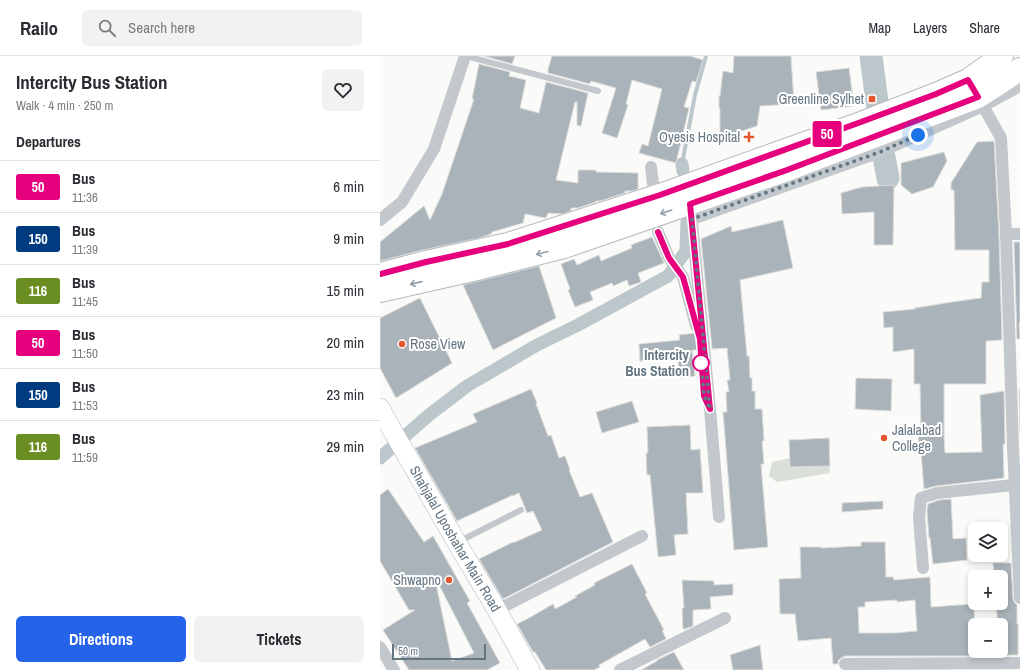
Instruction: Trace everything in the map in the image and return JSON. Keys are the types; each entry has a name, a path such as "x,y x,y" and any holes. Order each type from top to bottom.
{"highway":[{"path":"976,95 1002,56"},
{"path":"380,291 473,270 564,247 691,212 787,170 976,95 1006,79 1020,69"},
{"path":"380,274 508,244 660,195 936,94 976,95"}],"main road":[{"name":"Shahjalal Uposhahar Main Road","path":"383,414 497,610 530,670"}],"street":[{"path":"380,220 402,202 434,149 466,56"},
{"path":"1020,86 976,95 1001,138 1016,447 1014,485 1020,598"},
{"path":"651,167 653,184"},
{"path":"691,212 719,517"},
{"path":"658,232 669,258 683,277 700,339 704,396 710,409"},
{"path":"1006,234 1020,234"},
{"path":"923,568 919,517 921,498 937,493 1014,485"},
{"path":"497,610 642,536"},
{"path":"620,670 725,618"},
{"path":"380,647 394,670"},
{"path":"844,664 995,667 1020,664"}],"lane":[{"path":"466,56 598,91"},
{"path":"457,543 521,510"}],"shaded area":[{"path":"828,450 830,473 777,482 769,476 772,462"}],"building":[{"path":"484,56 515,56 512,64"},
{"path":"552,56 690,56 703,60 696,82 692,81 684,107 689,108 676,163 639,153 642,144 648,146 662,89 632,80 626,104 628,105 617,138 602,133 616,88 591,81 590,84 548,73"},
{"path":"734,56 791,56 794,104 760,106 757,126 720,138 719,96 723,71 733,73"},
{"path":"479,64 510,72 509,76 526,80 520,108 539,113 546,82 588,93 581,126 577,125 577,102 575,102 556,180 578,183 578,170 638,173 638,189 625,191 625,193 578,208 571,208 571,211 562,214 548,213 546,218 525,214 523,223 492,232 491,234 479,238 380,261 380,242 424,206 430,220 442,194 474,99 472,99"},
{"path":"849,68 854,106 821,110 816,72"},
{"path":"994,141 999,234 1002,340 986,341 986,384 944,384 944,436 945,453 982,452 980,395 1004,391 1004,478 936,486 924,489 921,452 919,452 918,430 921,430 920,384 914,384 914,349 893,352 893,327 884,328 883,312 915,309 981,298 982,282 989,282 989,250 955,250 954,190 951,190 951,183 977,142"},
{"path":"944,152 947,161 933,187 912,194 901,185 901,163"},
{"path":"894,185 893,245 874,245 874,212 842,214 841,193 862,187"},
{"path":"783,220 793,268 740,280 747,356 749,356 752,391 755,391 755,409 762,409 764,464 761,464 768,547 734,550 723,412 727,412 726,392 729,392 727,380 730,380 727,348 712,349 701,239 731,226 732,232"},
{"path":"652,237 664,263 638,273 641,282 629,286 627,280 613,286 612,283 590,292 593,300 575,307 568,290 570,289 561,264 574,259 577,265 599,255 601,261 632,248 631,245"},
{"path":"1014,242 1020,242 1020,339 1017,339"},
{"path":"539,266 556,318 493,350 463,285"},
{"path":"420,298 452,363 396,398 380,368 380,318"},
{"path":"695,333 697,350 692,350 695,376 679,378 678,358 640,361 639,344 680,340 679,335"},
{"path":"856,378 892,379 891,411 855,409"},
{"path":"531,389 548,436 551,435 559,458 565,456 580,497 592,493 613,542 503,599 479,559 513,542 542,530 533,511 527,513 519,493 457,521 415,448 477,422 473,414"},
{"path":"1019,389 1020,389 1020,432"},
{"path":"632,401 639,422 602,433 596,412"},
{"path":"690,425 691,450 700,449 703,493 686,493 688,534 674,535 676,555 658,557 650,475 647,475 647,427"},
{"path":"829,438 830,466 790,467 789,440"},
{"path":"388,489 424,542 433,536 470,601 467,603 500,663 487,670 409,670 383,630 415,610 409,610 380,561 380,495","holes":["435,579 474,653 452,661"]},
{"path":"951,499 953,539 966,538 967,560 933,564 929,538 927,511 928,504 939,500"},
{"path":"883,501 883,509 842,512 842,503"},
{"path":"861,542 885,542 886,577 893,577 894,580 930,577 931,607 968,604 968,610 974,610 974,618 968,618 968,656 845,656 838,661 838,664 833,664 831,638 798,641 795,614 780,614 779,579 801,578 800,547 821,548 861,546","holes":["897,600 897,602 915,600 917,631 895,633 859,633 858,607 865,607 865,602"]},
{"path":"993,563 1011,563 1013,598 1017,605 1018,655 1008,655 1008,618 997,618 997,610 1008,610 1008,570 994,570"},
{"path":"632,564 647,593 645,594 664,630 662,630 666,639 650,647 645,639 599,665 600,667 594,670 546,670 535,652 533,652 517,624 553,604 555,609 595,585 594,583"},
{"path":"682,580 714,581 714,585 733,584 733,595 710,597 711,609 693,610 693,626 683,629 682,608 684,608"},
{"path":"760,645 763,670 733,670 730,655"},
{"path":"674,652 684,670 641,670 657,660"}],"waterway":[{"path":"682,164 695,95 706,56"},
{"path":"871,56 877,102"},
{"path":"884,157 888,178"},
{"path":"682,164 683,171"},
{"path":"380,458 429,415 467,386 537,345 578,325 668,276 686,251 687,221"}],"bus line":[{"name":"50","path":"380,274 508,244 660,195 936,94 968,80 978,97 787,170 690,204 710,409 704,396 700,339 683,277 669,258 658,232"}],"place":[{"name":"Greenline Sylhet","path":"872,99"},
{"name":"Oyesis Hospital","path":"749,137"},
{"name":"Rose View","path":"402,344"},
{"name":"Intercity Bus Station","path":"701,363"},
{"name":"Jalalabad College","path":"884,438"},
{"name":"Shwapno","path":"449,580"}],"route":[{"path":"701,363 704,396 710,409 692,219 880,152 918,135"}]}
